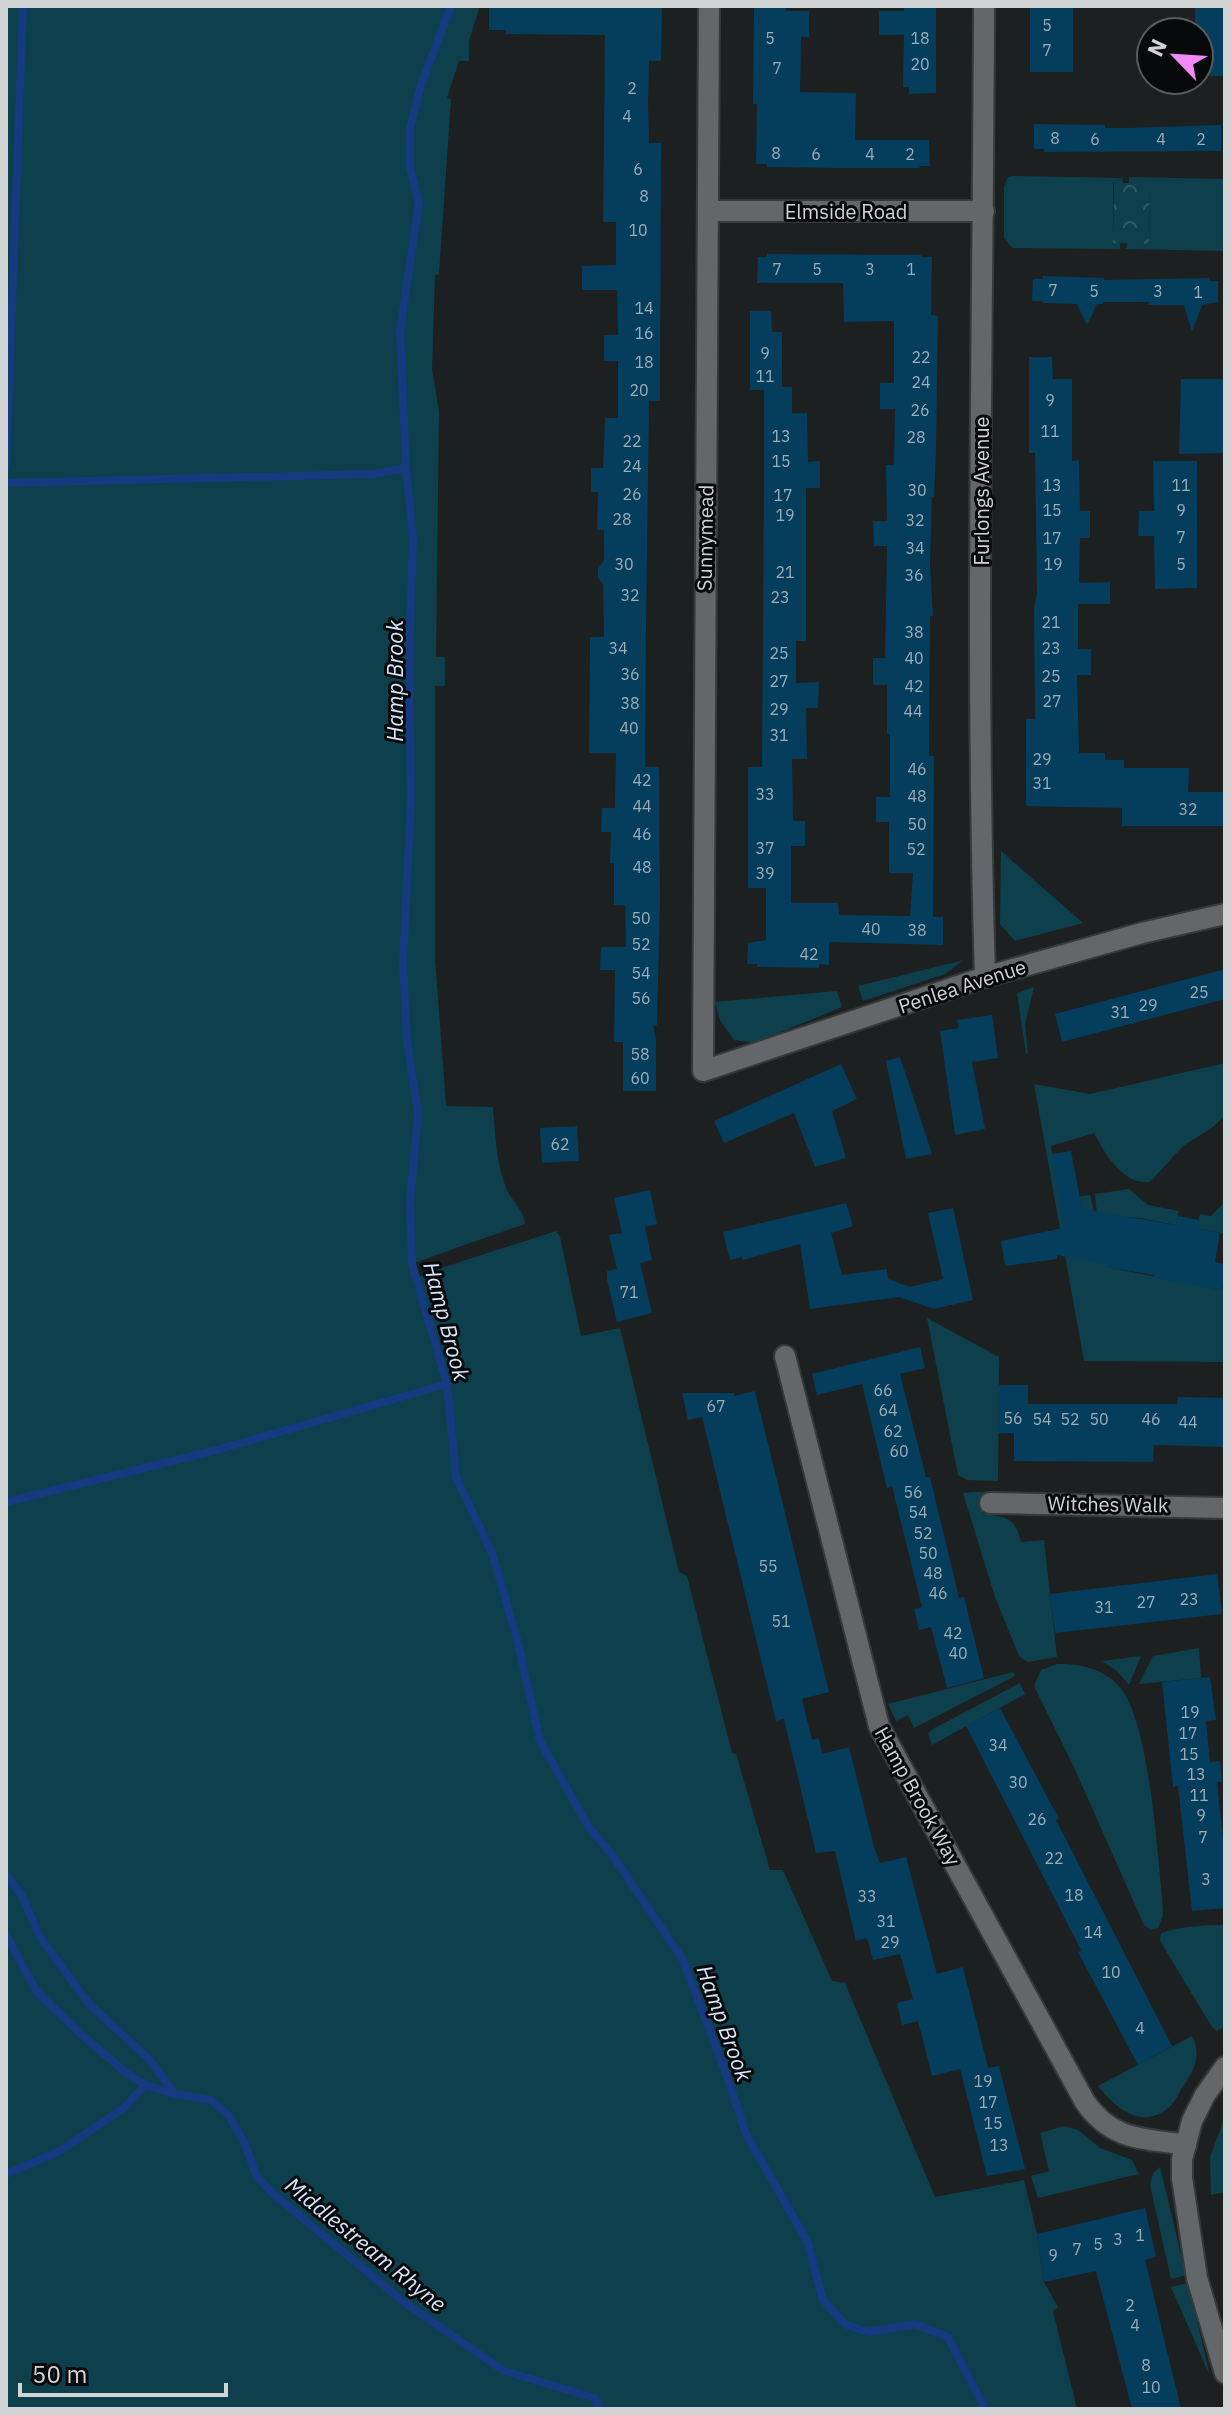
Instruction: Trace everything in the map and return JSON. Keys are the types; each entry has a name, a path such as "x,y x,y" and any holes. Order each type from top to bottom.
{"street":[{"name":"Sunnymead","path":"703,1071 709,6"},
{"name":"Furlongs Avenue","path":"984,6 980,506 981,869 985,977"},
{"name":"Elmside Road","path":"708,211 984,211"},
{"name":"Penlea Avenue","path":"703,1071 985,977 1142,933 1225,914"},
{"name":"Hamp Brook Way","path":"785,1356 873,1707 883,1734 1096,2119 1121,2134 1186,2145"},
{"name":"Witches Walk","path":"990,1503 1225,1508"},
{"path":"1225,2067 1205,2095 1192,2121 1182,2178 1197,2278 1225,2373"}],"green space":[{"path":"6,6 480,6 469,41 469,61 459,61 447,98 451,99 439,274 435,275 432,369 439,412 436,657 445,657 445,686 435,686 435,958 446,1106 493,1107 500,1170 525,1224 412,1264 416,1279 429,1272 556,1231 560,1237 581,1336 620,1328 679,1572 687,1576 732,1753 736,1754 770,1870 783,1870 832,1981 845,1983 935,2197 1024,2180 1044,2282 1058,2307 1053,2311 1077,2409 6,2409"},
{"path":"1008,177 1122,178 1123,183 1113,183 1113,242 1120,243 1120,249 1012,248 1004,238 1004,187"},
{"path":"1129,177 1225,179 1225,251 1126,249 1127,243 1149,243 1150,184 1129,183"},
{"path":"1114,183 1150,183 1149,244 1113,243"},
{"path":"1001,851 1083,923 1015,941 1000,924"},
{"path":"964,960 945,974 863,1001 858,986"},
{"path":"1034,987 1025,1024 1026,1054 1017,993"},
{"path":"837,991 842,1007 754,1043 734,1040 720,1020 715,1002"},
{"path":"1225,1063 1225,1115 1213,1127 1183,1146 1150,1182 1131,1179 1123,1173 1109,1159 1094,1133 1051,1146 1060,1199 1090,1195 1107,1267 1222,1290 1225,1274 1225,1362 1084,1361 1034,1084 1090,1094"},
{"path":"1129,1189 1148,1205 1179,1211 1176,1225 1140,1218 1097,1215 1095,1194"},
{"path":"1225,1202 1225,1234 1197,1228 1200,1214 1211,1216"},
{"path":"927,1318 999,1357 998,1481 967,1480 958,1475"},
{"path":"984,1492 983,1514 1009,1520 1021,1542 1044,1540 1057,1657 1028,1662 1019,1656 995,1597 963,1493"},
{"path":"1199,1648 1201,1678 1139,1684 1153,1656"},
{"path":"1141,1656 1129,1685 1117,1671 1102,1661"},
{"path":"1057,1664 1082,1666 1099,1671 1113,1680 1129,1703 1138,1726 1150,1786 1162,1896 1163,1915 1158,1928 1151,1930 1144,1925 1034,1686 1041,1670"},
{"path":"1013,1672 1015,1676 914,1728 908,1715 896,1721 888,1704"},
{"path":"1020,1683 1025,1694 932,1745 928,1733 933,1729"},
{"path":"1225,1925 1225,2026 1217,2031 1160,1941 1161,1933 1169,1931 1193,1926"},
{"path":"1192,2036 1196,2050 1193,2069 1172,2105 1157,2115 1147,2117 1129,2113 1098,2086"},
{"path":"1225,2117 1225,2192 1211,2195 1210,2157"},
{"path":"1064,2126 1078,2130 1100,2148 1132,2160 1139,2174 1038,2198 1031,2176 1049,2171 1040,2133"},
{"path":"1160,2167 1186,2275 1171,2279 1150,2185 1153,2173"},
{"path":"1188,2283 1210,2376 1171,2287"}],"building":[{"path":"489,6 662,6 661,61 649,61 648,101 649,143 661,143 660,401 649,401 645,767 659,767 660,899 657,1025 653,1026 656,1091 623,1091 623,1042 614,1042 615,970 600,970 601,947 626,947 625,905 614,905 611,832 601,832 602,808 615,808 616,753 589,753 590,637 604,637 603,584 598,578 598,569 604,560 604,530 597,530 598,492 591,492 591,468 603,468 605,418 618,418 618,361 604,361 604,335 618,335 617,290 582,290 582,266 616,265 616,222 603,222 605,35 506,34 506,30 489,30"},
{"path":"754,6 786,6 786,11 809,11 809,37 801,37 800,92 856,93 855,140 929,140 930,166 839,168 767,167 767,164 756,164"},
{"path":"904,6 936,6 936,93 909,94 909,87 903,87 904,35 879,35 879,11 904,11"},
{"path":"1030,6 1073,6 1073,72 1030,72"},
{"path":"1195,6 1225,6 1225,76 1215,76 1215,16 1195,16"},
{"path":"1034,124 1105,125 1105,128 1221,125 1221,151 1044,152 1044,149 1034,149"},
{"path":"767,254 932,257 931,315 938,316 930,563 933,616 930,616 929,756 934,756 933,917 943,917 943,945 829,942 829,965 819,964 819,968 757,967 757,964 747,964 748,943 766,940 766,888 748,888 748,767 762,767 764,474 764,390 750,390 750,311 771,311 772,332 782,332 782,387 792,387 792,413 807,413 808,462 820,461 820,488 806,488 806,641 796,641 796,683 819,682 818,708 806,708 807,759 792,759 793,821 805,821 805,846 791,846 791,903 838,903 839,915 910,916 913,873 889,873 889,822 876,822 876,797 890,797 890,734 887,734 887,685 873,685 873,658 885,658 887,546 874,546 873,521 887,521 886,465 894,465 895,409 880,409 880,383 894,383 894,321 844,322 843,283 757,283 758,257 767,257"},
{"path":"1043,276 1104,280 1209,278 1209,281 1218,281 1218,302 1202,305 1192,332 1184,305 1148,305 1149,302 1097,304 1087,325 1077,304 1032,301 1033,279 1043,279"},
{"path":"1029,357 1052,357 1053,379 1072,379 1072,461 1079,460 1080,511 1090,511 1090,538 1080,538 1079,583 1110,582 1110,604 1078,604 1078,649 1091,649 1091,675 1077,675 1079,753 1105,753 1105,760 1124,760 1124,768 1189,768 1188,792 1225,792 1225,826 1122,826 1122,808 1026,806 1026,719 1035,719 1034,608 1037,593 1035,453 1029,453"},
{"path":"1181,379 1223,379 1225,453 1179,454"},
{"path":"1153,461 1197,461 1197,588 1155,589 1154,536 1138,536 1139,511 1154,511"},
{"path":"1225,969 1225,999 1062,1042 1055,1014"},
{"path":"992,1015 998,1058 972,1062 985,1129 955,1135 940,1031 959,1028 957,1020"},
{"path":"900,1057 932,1154 906,1159 886,1061"},
{"path":"841,1064 857,1099 832,1111 846,1158 815,1167 794,1113 724,1143 714,1121"},
{"path":"577,1126 579,1161 542,1163 540,1128"},
{"path":"1071,1151 1082,1209 1176,1225 1178,1216 1199,1220 1197,1228 1220,1233 1215,1262 1225,1264 1222,1290 1153,1278 1154,1275 1057,1255 1057,1259 1005,1266 1001,1241 1063,1228 1052,1154"},
{"path":"650,1190 657,1224 645,1227 652,1260 640,1263 652,1313 617,1322 607,1280 607,1271 617,1269 609,1235 622,1233 614,1198"},
{"path":"846,1203 853,1226 831,1233 842,1275 887,1269 888,1279 910,1287 943,1279 928,1213 953,1208 973,1300 934,1309 899,1297 810,1309 800,1244 743,1260 742,1257 730,1260 723,1232"},
{"path":"920,1347 925,1368 900,1374 926,1477 930,1477 959,1598 964,1597 984,1678 947,1688 931,1627 919,1630 914,1609 922,1607 892,1486 887,1488 862,1384 817,1395 812,1374"},
{"path":"999,1385 1028,1385 1028,1404 1177,1404 1178,1397 1225,1398 1225,1447 1154,1445 1153,1462 1014,1461 1014,1433 998,1433"},
{"path":"755,1391 829,1692 802,1699 812,1740 819,1738 822,1754 849,1747 880,1863 906,1857 937,1974 963,1967 988,2068 999,2066 1025,2169 987,2176 960,2069 932,2076 918,2021 902,2025 897,2003 913,1999 900,1954 873,1960 867,1938 856,1941 835,1851 816,1853 784,1719 776,1721 702,1417 688,1420 682,1393 734,1393 734,1396"},
{"path":"1217,1574 1222,1614 1055,1633 1050,1594"},
{"path":"1210,1677 1216,1720 1206,1721 1210,1762 1220,1761 1222,1782 1217,1782 1225,1857 1225,1908 1192,1911 1178,1786 1173,1787 1162,1682"},
{"path":"1000,1708 1172,2046 1138,2065 966,1726"},
{"path":"1145,2208 1156,2257 1145,2260 1181,2409 1132,2409 1096,2271 1044,2282 1037,2234"}],"waterway":[{"name":"Middlestream Rhyne","path":"6,468 23,6"},
{"name":"Hamp Brook","path":"451,6 421,85 410,129 410,168 419,203 400,330 406,468 413,538 409,662 411,799 403,963 407,1040 418,1114 410,1202 412,1264 447,1384 456,1477 492,1553 517,1639 540,1741 588,1826 613,1856 683,1960 746,2134 807,2241 823,2300 846,2325 869,2332 915,2324 948,2337 985,2409"},
{"path":"6,483 373,474 406,468"},
{"path":"6,1502 213,1451 447,1384"},
{"name":"Middlestream Rhyne","path":"6,1875 21,1894 40,1937 89,2004 149,2059 175,2094 211,2100 229,2116 245,2144 256,2175 272,2193 405,2303 504,2371 595,2398 599,2409"},
{"path":"6,1935 37,1992 81,2034 145,2085 174,2094"},
{"path":"6,2174 60,2151 124,2108 145,2085"}]}
